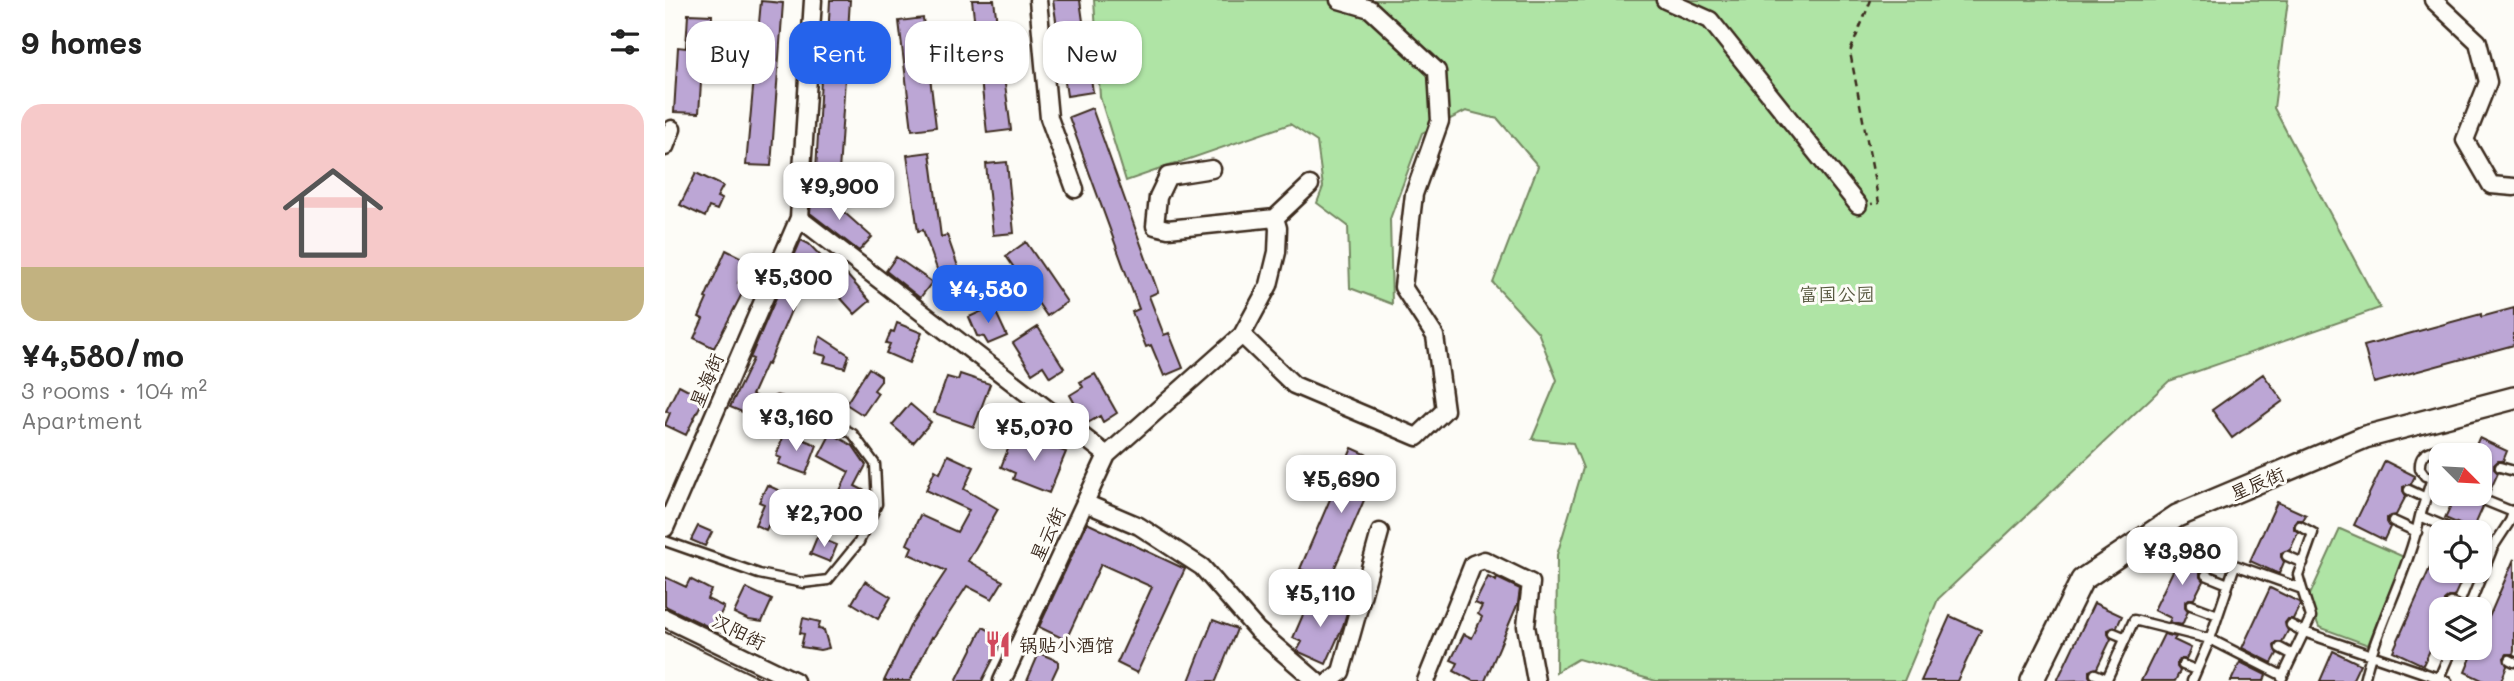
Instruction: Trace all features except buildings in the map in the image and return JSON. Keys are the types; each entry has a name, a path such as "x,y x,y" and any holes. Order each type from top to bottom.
{"street":[{"name":"星海街","path":"665,528 799,218 813,0"},
{"path":"1038,0 1049,118 1075,189"},
{"path":"1275,218 1278,228 1277,252 1269,285 1242,335 1294,385 1417,437 1445,410 1435,336 1403,287 1414,194 1440,121 1437,71 1370,9 1339,0"},
{"path":"1665,0 1710,20 1858,205"},
{"path":"2433,0 2478,42 2488,82 2465,139 2491,185 2514,187"},
{"path":"665,147 672,129"},
{"path":"1212,169 1168,176 1158,197 1155,226 1168,229 1275,218 1310,185"},
{"path":"799,218 1107,454"},
{"name":"星云街","path":"1002,681 1107,454 1242,335"},
{"name":"星辰街","path":"2032,681 2082,580 2177,516 2365,438 2514,398"},
{"path":"1085,503 1139,526 1202,567 1257,629 1317,681"},
{"path":"1330,681 1341,672 1380,532"},
{"path":"1426,681 1473,564 1483,560 1531,583 1526,626 1536,681"},
{"name":"汉阳街","path":"665,618 795,681"}],"lane":[{"path":"665,541 759,574 803,583 828,580 859,542 877,504 875,464 853,434 810,409 777,401"},
{"path":"2429,452 2421,457 2420,469 2429,477"},
{"path":"2500,467 2514,471"},
{"path":"2364,681 2370,653 2415,543 2429,488"},
{"path":"2409,490 2426,498"},
{"path":"2492,504 2513,516 2493,547"},
{"path":"2420,516 2430,520"},
{"path":"2393,521 2417,532"},
{"path":"2095,674 2106,680 2134,620 2210,639 2282,679 2311,617 2298,575 2313,533 2300,526"},
{"path":"2287,556 2303,563"},
{"path":"2192,681 2210,639 2235,565 2302,589"},
{"path":"2206,575 2228,584"},
{"path":"2192,605 2218,615"},
{"path":"2291,625 2304,632 2443,680 2449,660"},
{"path":"2114,633 2126,638"},
{"path":"2280,648 2293,655"},
{"path":"2183,665 2196,670"}],"path":[{"path":"1858,205 1879,203 1850,52 1871,0"}],"green space":[{"name":"富国公园","path":"1094,0 2288,0 2274,108 2380,308 2169,381 1938,599 1904,681 1656,681 1578,659 1556,672 1557,555 1583,468 1573,443 1532,439 1557,380 1538,332 1493,283 1538,166 1498,119 1466,111 1422,133 1390,219 1392,304 1350,288 1348,226 1317,203 1323,187 1317,142 1290,124 1126,181 1100,97 1099,84 1142,84 1142,21 1095,21"},
{"path":"2340,529 2404,557 2368,645 2319,627 2308,599"}],"tram line":[{"path":"665,632 766,681"}],"place":[{"name":"锅贴小酒馆","path":"998,644"}]}
